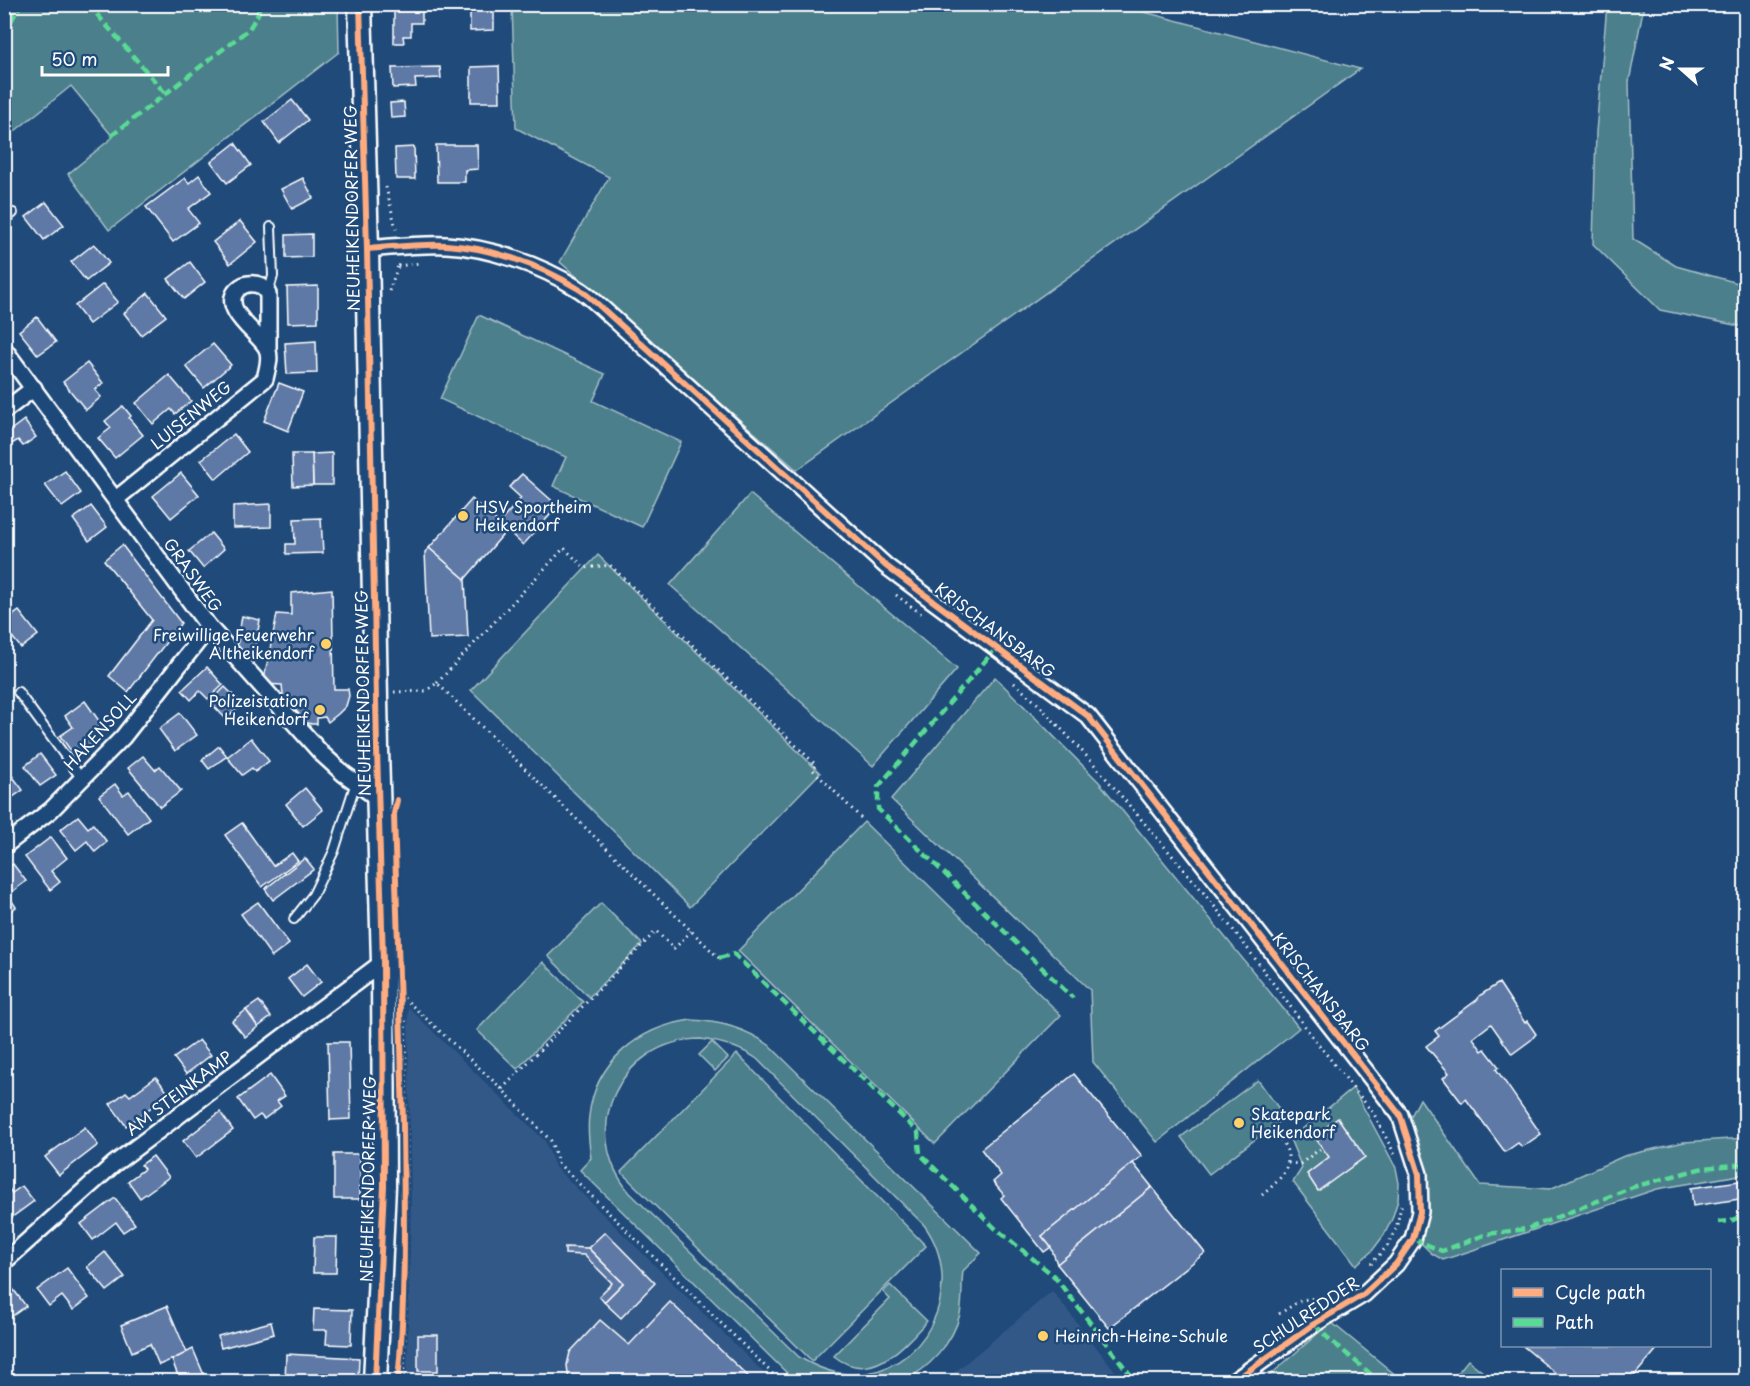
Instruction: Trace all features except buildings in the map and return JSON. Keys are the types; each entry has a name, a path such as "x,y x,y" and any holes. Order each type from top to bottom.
{"street":[{"name":"NEUHEIKENDORFER WEG","path":"360,4 383,962 384,1186 375,1382"},
{"name":"KRISCHANSBARG","path":"367,249 446,245 489,251 525,264 578,288 686,382 886,566 1088,716 1400,1116 1419,1174 1420,1212 1413,1239"},
{"path":"268,294 261,285 243,285 235,292 233,302 235,312 268,348"},
{"name":"LUISENWEG","path":"116,499 265,379 269,363 268,294"},
{"name":"GRASWEG","path":"4,349 209,627 322,754 344,774 378,799"},
{"path":"4,411 34,388"},
{"name":"HAKENSOLL","path":"4,846 51,810 123,737 209,627"},
{"name":"AM STEINKAMP","path":"4,1262 114,1164 383,962"},
{"name":"SCHULREDDER","path":"1233,1382 1314,1324 1364,1294 1396,1264 1413,1239"}],"lane":[{"path":"4,220 13,213"},
{"path":"268,294 273,276 272,227"},
{"path":"18,692 82,779"},
{"path":"294,919 313,895 334,851 356,782"}],"path":[{"path":"398,266 420,262"},
{"path":"394,692 426,691 437,682 564,548 585,568 610,565 816,765 812,770 862,819"},
{"path":"892,592 928,619"},
{"path":"1010,679 1038,704 1093,763 1199,887 1374,1114 1400,1165"},
{"path":"437,682 719,958"},
{"path":"502,1089 656,931 674,948 692,931"},
{"path":"400,991 400,1001"},
{"path":"402,1382 408,1194 404,998 502,1089 551,1141 558,1163 781,1382"},
{"path":"398,1382 404,1226 400,1012"},
{"path":"1262,1195 1278,1182 1288,1163 1287,1151 1270,1129"},
{"path":"1288,1163 1300,1164 1320,1149"},
{"path":"1368,1266 1388,1245 1396,1229 1402,1208 1402,1197"},
{"path":"1280,1314 1301,1300 1324,1297 1334,1292"}],"shaded area":[{"path":"408,1007 545,1141 555,1167 772,1381 407,1382 411,1203"},
{"name":"Heinrich-Heine-Schule","path":"1052,1291 1123,1381 944,1381"}],"green space":[{"path":"5,4 338,5 339,52 109,230 68,174 113,137 71,86 5,139"},
{"path":"512,5 1118,5 1360,69 797,470 560,262 609,177 516,128"},
{"path":"1607,5 1644,5 1629,82 1633,239 1676,266 1745,285 1745,327 1660,310 1593,244 1596,132"},
{"path":"479,315 605,374 593,401 681,442 642,527 553,486 566,457 440,399"},
{"path":"750,494 957,669 873,766 670,585"},
{"path":"598,555 820,773 690,907 471,690"},
{"path":"995,677 1099,782 1299,1028 1157,1142 1093,1062 1090,990 891,799"},
{"path":"864,822 1061,1015 935,1144 738,951"},
{"path":"601,903 642,944 589,997 548,956"},
{"path":"543,962 583,1002 517,1069 477,1030"},
{"path":"691,1020 722,1024 751,1034 769,1045 981,1253 963,1271 960,1314 952,1335 939,1354 922,1370 903,1381 795,1381 580,1170 591,1158 589,1116 600,1079 610,1064 637,1039 672,1024","holes":["701,1039 723,1043 757,1059 924,1225 937,1249 942,1275 940,1300 932,1324 918,1345 898,1361 875,1372 847,1374 822,1368 799,1357 630,1193 614,1169 607,1143 608,1117 615,1093 629,1072 648,1055 672,1043"]},
{"path":"712,1042 728,1058 715,1071 699,1055"},
{"path":"737,1054 926,1246 812,1361 621,1172"},
{"name":"Skatepark Heikendorf","path":"1258,1080 1285,1117 1209,1174 1181,1137"},
{"path":"1353,1088 1396,1168 1399,1183 1398,1200 1384,1235 1372,1251 1356,1265 1293,1182 1302,1168 1290,1139"},
{"path":"1420,1099 1480,1185 1550,1189 1624,1156 1684,1142 1745,1138 1745,1174 1657,1189 1443,1260 1422,1244 1426,1169 1409,1120"},
{"path":"890,1285 927,1321 897,1351 874,1365 861,1367 848,1364 834,1356 890,1299 883,1292"},
{"path":"1331,1322 1403,1381 1262,1382"},
{"path":"1468,1360 1494,1381 1451,1381"}],"marked path":[{"path":"4,33 21,4"},
{"path":"88,4 165,93"},
{"path":"111,136 249,29 258,14 260,4"},
{"path":"997,647 878,787 878,809 1073,998"},
{"path":"719,958 734,954 918,1132 920,1154 995,1228 1054,1276 1136,1382"},
{"path":"1413,1239 1442,1251 1487,1234 1527,1229 1633,1187 1703,1168 1746,1164"},
{"path":"1718,1222 1731,1221 1746,1214"},
{"path":"1314,1324 1380,1382"}],"cycle path":[{"path":"360,4 383,962 384,1186 375,1382"},
{"path":"367,249 436,245 479,249 531,265 563,280 590,297 886,566 1088,716 1400,1115 1419,1174 1420,1212 1413,1239 1396,1264 1364,1294 1314,1324 1233,1382"},
{"path":"397,800 394,814 404,1223 398,1382"}],"place":[{"name":"HSV Sportheim Heikendorf","path":"463,516"},
{"name":"Freiwillige Feuerwehr Altheikendorf","path":"326,644"},
{"name":"Polizeistation Heikendorf","path":"320,710"},
{"name":"Skatepark Heikendorf","path":"1239,1123"},
{"name":"Heinrich-Heine-Schule","path":"1043,1336"}]}
